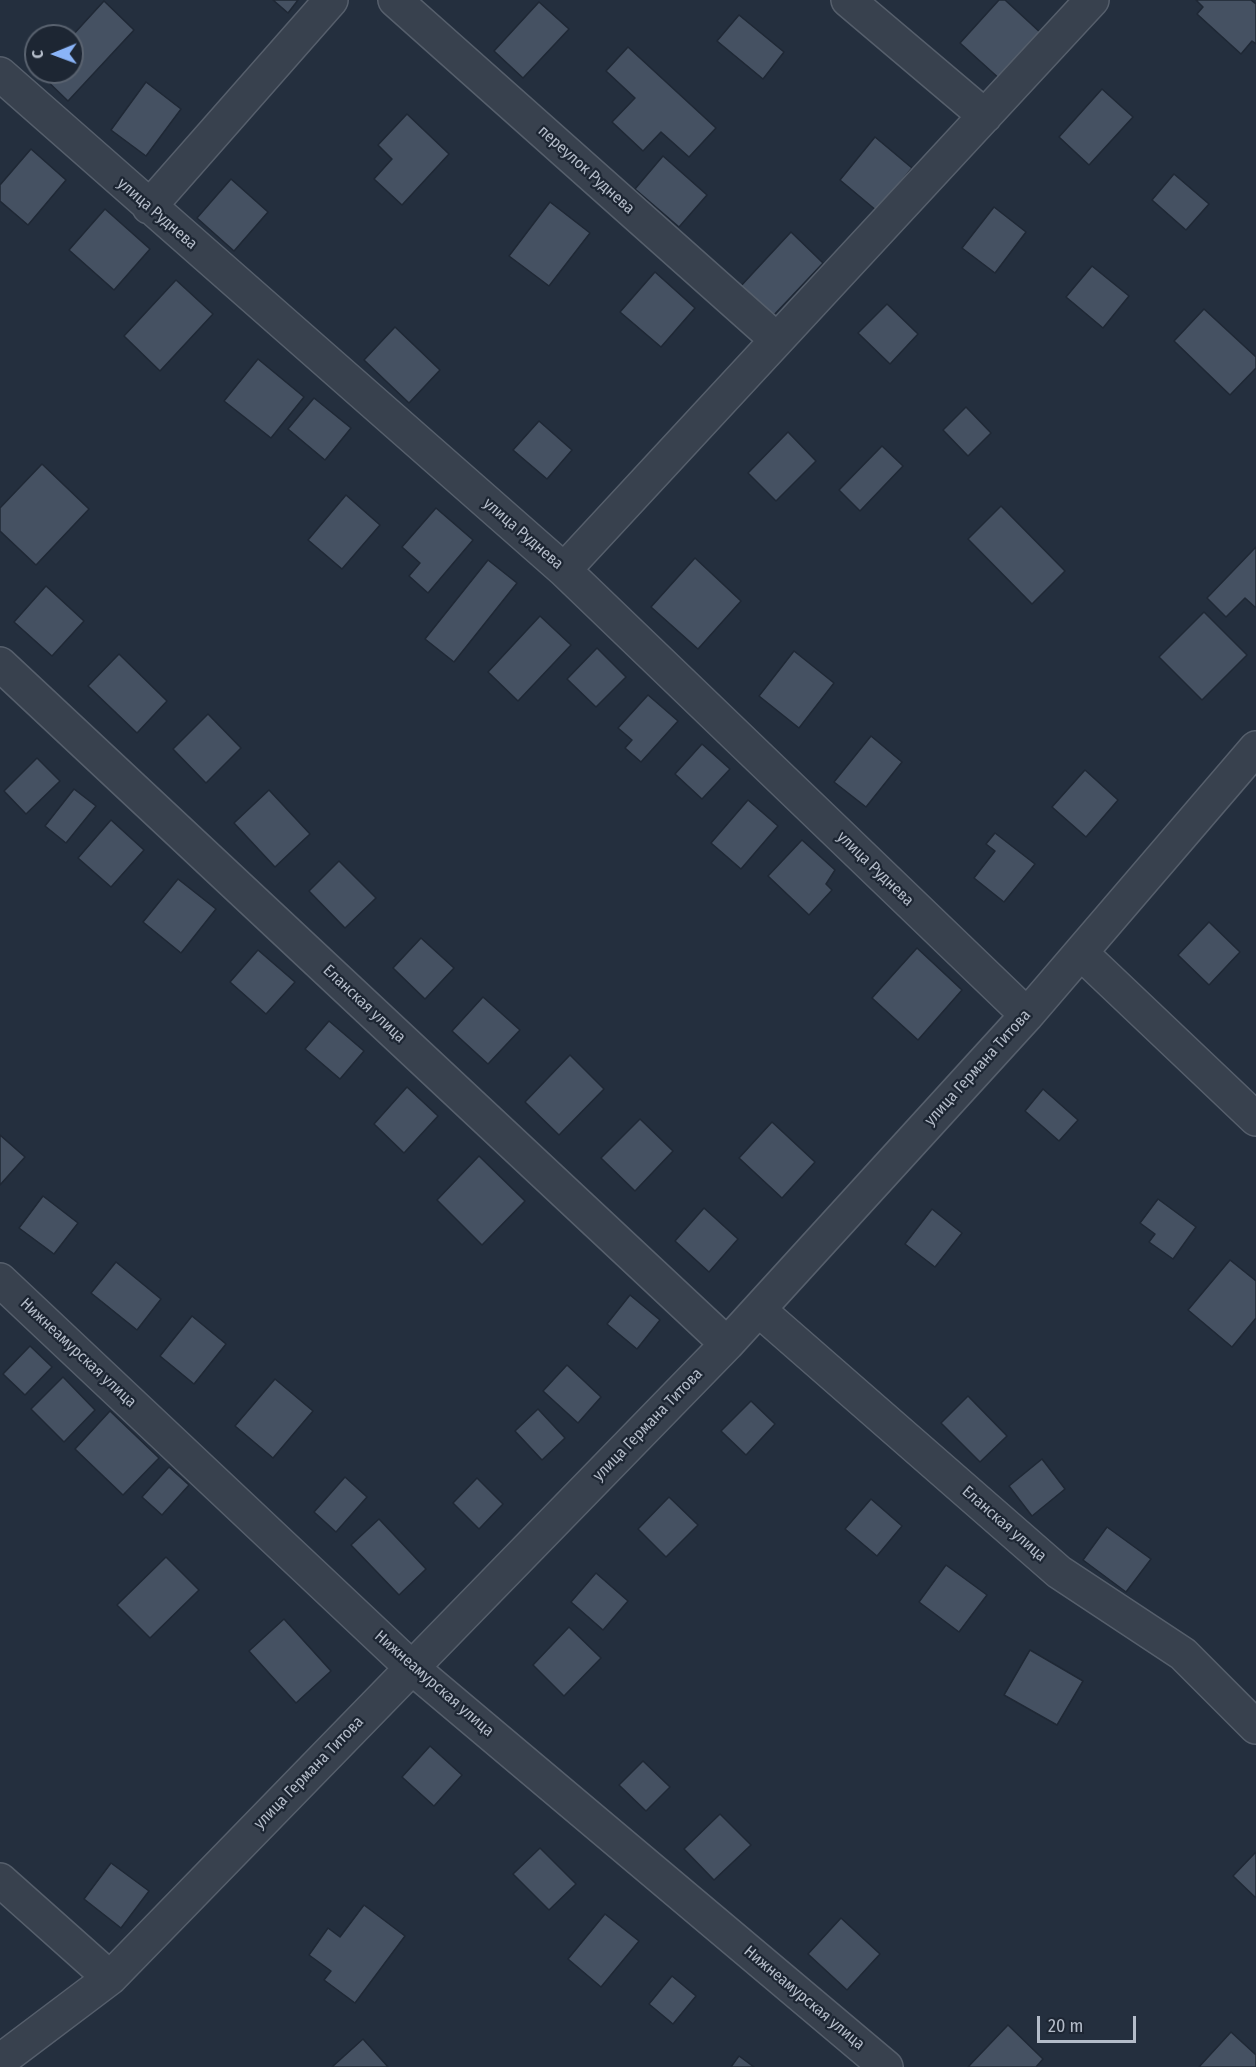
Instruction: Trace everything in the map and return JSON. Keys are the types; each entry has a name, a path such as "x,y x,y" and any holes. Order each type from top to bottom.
{"street":[{"path":"149,207 331,0"},
{"name":"переулок Руднева","path":"395,0 777,340"},
{"path":"848,0 985,116"},
{"path":"564,570 1092,0"},
{"name":"улица Руднева","path":"0,74 564,570 1027,1015"},
{"name":"Еланская улица","path":"0,664 728,1344"},
{"name":"улица Германа Титова","path":"0,2061 110,1978 728,1344 1027,1015 1256,748"},
{"path":"1081,953 1256,1119"},
{"name":"Нижнеамурская улица","path":"0,1280 411,1667 886,2067"},
{"name":"Еланская улица","path":"759,1310 1059,1572 1183,1654 1256,1727"},
{"path":"0,1880 110,1978"}],"building":[{"path":"273,0 298,0 288,13"},
{"path":"999,0 1005,0 1043,35 1002,81 960,43"},
{"path":"1196,0 1251,0 1256,4 1256,44 1252,41 1241,54 1197,14 1203,7"},
{"path":"104,1 134,30 84,84 84,24"},
{"path":"539,2 569,29 523,78 494,51"},
{"path":"739,15 784,52 763,79 717,41"},
{"path":"628,47 716,128 689,157 661,132 643,151 612,122 635,98 606,71"},
{"path":"146,82 181,109 146,156 111,130"},
{"path":"50,84 84,84 68,101"},
{"path":"1102,89 1133,117 1089,165 1059,137"},
{"path":"407,114 449,154 402,205 374,179 392,159 378,145"},
{"path":"875,137 912,168 877,211 840,180"},
{"path":"31,149 66,180 28,225 0,201 0,185"},
{"path":"663,156 707,195 679,227 635,189"},
{"path":"1174,174 1209,204 1186,230 1152,200"},
{"path":"231,179 268,212 234,251 197,218"},
{"path":"550,202 590,233 549,286 509,256"},
{"path":"994,207 1026,232 995,273 962,248"},
{"path":"105,209 150,249 114,290 69,250"},
{"path":"791,232 823,263 772,317 740,287"},
{"path":"1092,266 1129,296 1103,328 1066,297"},
{"path":"655,272 695,308 661,347 620,312"},
{"path":"176,280 213,314 160,371 124,336"},
{"path":"887,304 918,334 890,364 858,333"},
{"path":"1204,309 1256,357 1256,368 1230,395 1174,341"},
{"path":"395,327 440,370 409,403 364,360"},
{"path":"258,359 304,397 271,438 224,401"},
{"path":"314,398 351,428 325,460 288,429"},
{"path":"966,407 991,433 968,456 943,430"},
{"path":"539,421 572,450 547,479 513,450"},
{"path":"788,432 816,461 776,501 748,473"},
{"path":"882,446 903,466 860,511 839,490"},
{"path":"42,464 89,509 36,565 0,531 0,508"},
{"path":"346,495 380,525 342,569 308,540"},
{"path":"1001,506 1065,571 1032,604 968,539"},
{"path":"436,508 473,540 428,593 409,576 420,563 402,547"},
{"path":"1256,547 1256,608 1245,598 1226,617 1207,598"},
{"path":"695,558 741,601 698,649 651,607"},
{"path":"488,560 517,583 454,662 425,639"},
{"path":"46,586 84,621 52,656 14,622"},
{"path":"1204,612 1247,655 1202,700 1159,657"},
{"path":"540,616 571,645 518,701 488,672"},
{"path":"597,648 626,677 596,707 567,679"},
{"path":"794,651 834,683 799,728 759,696"},
{"path":"119,654 167,701 137,733 88,686"},
{"path":"648,695 678,721 641,762 625,748 632,740 618,728"},
{"path":"208,714 241,748 206,783 173,749"},
{"path":"871,736 902,762 866,807 834,782"},
{"path":"702,744 730,769 702,799 675,774"},
{"path":"37,758 60,781 26,814 4,791"},
{"path":"1085,770 1118,800 1086,837 1052,807"},
{"path":"74,789 96,806 66,843 45,826"},
{"path":"269,790 310,834 275,867 234,823"},
{"path":"748,800 778,826 741,869 711,843"},
{"path":"111,820 144,850 111,887 78,858"},
{"path":"995,833 1035,864 1004,902 974,878 995,851 986,844"},
{"path":"802,840 835,870 826,884 832,890 809,915 768,876"},
{"path":"339,861 376,898 345,928 309,891"},
{"path":"178,879 216,909 181,953 143,922"},
{"path":"1209,922 1240,952 1209,985 1178,955"},
{"path":"421,938 454,968 425,999 393,968"},
{"path":"917,948 962,990 918,1040 872,998"},
{"path":"258,950 295,982 266,1014 230,982"},
{"path":"483,997 520,1030 488,1064 452,1031"},
{"path":"329,1021 364,1051 340,1079 305,1049"},
{"path":"570,1055 604,1089 559,1135 525,1102"},
{"path":"407,1087 438,1116 404,1153 374,1124"},
{"path":"1043,1089 1078,1120 1059,1141 1025,1111"},
{"path":"640,1119 673,1151 635,1191 601,1158"},
{"path":"772,1122 815,1162 782,1198 739,1158"},
{"path":"0,1135 25,1157 0,1185"},
{"path":"479,1156 525,1201 482,1245 437,1200"},
{"path":"43,1196 78,1223 54,1254 19,1228"},
{"path":"1158,1199 1196,1227 1173,1259 1149,1242 1155,1234 1140,1223"},
{"path":"704,1208 738,1239 709,1272 675,1241"},
{"path":"932,1209 962,1233 935,1267 905,1244"},
{"path":"1230,1260 1256,1281 1256,1318 1232,1347 1188,1310"},
{"path":"116,1262 161,1299 137,1330 91,1293"},
{"path":"630,1295 660,1320 637,1349 607,1324"},
{"path":"192,1316 226,1344 194,1384 160,1356"},
{"path":"30,1346 52,1367 25,1395 3,1374"},
{"path":"567,1365 601,1397 578,1423 543,1391"},
{"path":"63,1377 95,1410 64,1442 31,1409"},
{"path":"275,1379 313,1411 273,1458 235,1426"},
{"path":"968,1396 1007,1436 980,1462 941,1423"},
{"path":"751,1401 775,1424 746,1455 721,1431"},
{"path":"538,1409 565,1438 542,1460 515,1431"},
{"path":"110,1411 159,1458 123,1495 75,1449"},
{"path":"1042,1459 1065,1489 1032,1516 1009,1486"},
{"path":"169,1467 189,1485 162,1515 142,1497"},
{"path":"345,1477 367,1497 336,1532 314,1512"},
{"path":"477,1478 503,1504 479,1529 453,1503"},
{"path":"669,1497 698,1525 666,1557 638,1529"},
{"path":"871,1499 902,1526 877,1556 845,1529"},
{"path":"379,1519 426,1569 399,1595 351,1545"},
{"path":"1107,1527 1151,1559 1126,1592 1083,1560"},
{"path":"166,1557 199,1590 150,1638 117,1605"},
{"path":"946,1565 987,1595 959,1632 919,1602"},
{"path":"596,1573 628,1601 603,1630 571,1602"},
{"path":"284,1619 331,1671 296,1703 249,1651"},
{"path":"569,1627 601,1658 564,1696 533,1665"},
{"path":"1030,1650 1083,1681 1057,1725 1004,1695"},
{"path":"430,1746 462,1775 434,1806 402,1777"},
{"path":"643,1761 670,1787 646,1811 619,1785"},
{"path":"720,1814 751,1845 714,1880 684,1849"},
{"path":"540,1848 576,1884 549,1910 513,1874"},
{"path":"1256,1852 1256,1898 1233,1876"},
{"path":"111,1863 149,1891 121,1928 84,1899"},
{"path":"364,1905 405,1936 355,2003 324,1980 331,1971 309,1955 328,1928 340,1937"},
{"path":"605,1914 639,1941 601,1987 568,1959"},
{"path":"841,1918 880,1954 847,1990 808,1954"},
{"path":"672,1976 696,1996 673,2024 649,2004"},
{"path":"1008,2025 1043,2059 1036,2067 968,2067"},
{"path":"1231,2032 1256,2055 1256,2067 1199,2067"},
{"path":"363,2039 388,2067 332,2067"},
{"path":"739,2056 754,2067 731,2067"}]}
